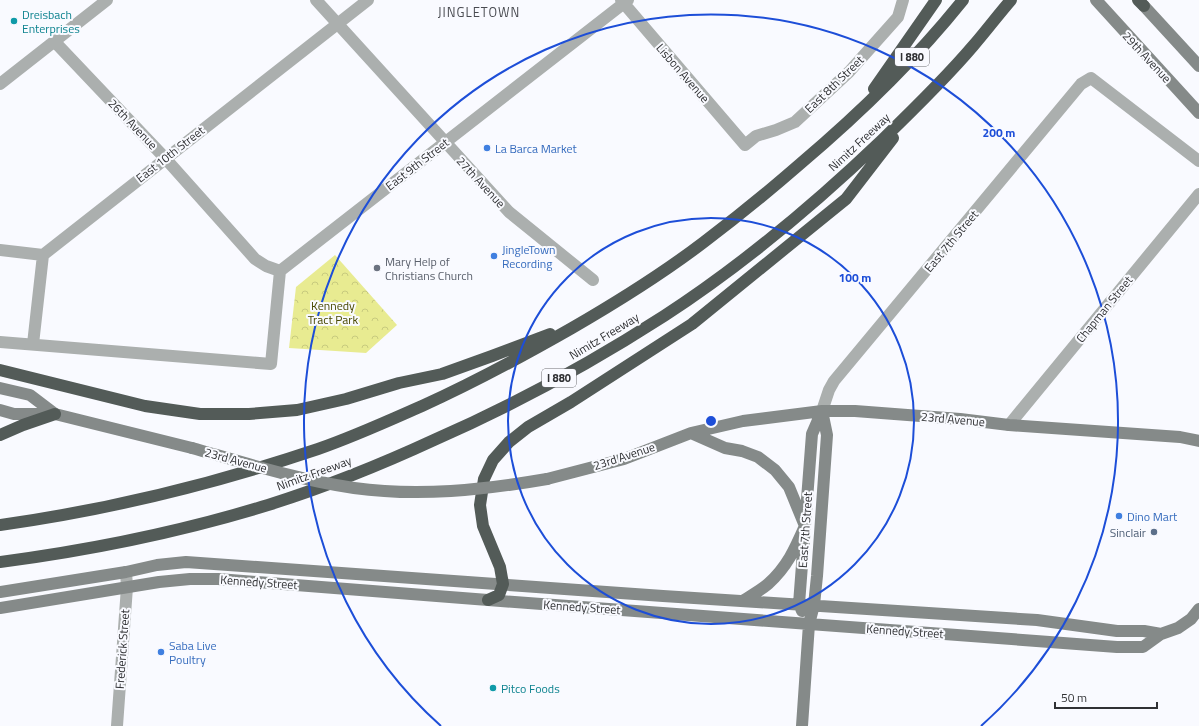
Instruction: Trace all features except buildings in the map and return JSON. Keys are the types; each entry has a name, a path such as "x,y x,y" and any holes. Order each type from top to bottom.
{"highway":[{"path":"859,111 936,0"},
{"name":"Nimitz Freeway","path":"0,525 142,500 260,468 320,448 380,425 451,393 527,354 597,314 648,281 703,243 763,196 828,140 890,81 963,0"},
{"name":"Nimitz Freeway","path":"0,562 81,550 148,537 268,504 332,483 391,460 471,424 544,387 666,315 721,276 785,226 849,171 915,108 972,48 1011,0"},
{"path":"488,600 499,595 503,584 500,567 483,526 480,505 484,479 494,460 509,442 528,427 692,324 846,199 915,108"},
{"path":"0,370 145,406 176,411 200,414 249,414 297,410 346,399 399,383 442,374 532,341 597,314"},
{"path":"0,435 55,414"}],"main road":[{"name":"29th Avenue","path":"1096,0 1199,113"},
{"path":"1144,2 1199,66"},
{"name":"23rd Avenue","path":"0,388 30,395 55,414"},
{"name":"23rd Avenue","path":"0,410 14,414 55,414 192,448 317,482 354,488 400,492 441,492 512,485 547,479 624,459 691,433 743,420 822,411 855,411 960,419 1009,425 1180,437 1199,441"},
{"name":"East 7th Street","path":"799,604 812,434 822,411"},
{"name":"East 7th Street","path":"802,726 809,624 814,605 827,436 822,411"},
{"path":"1180,437 1199,432"},
{"path":"691,433 725,448 742,451 758,457 775,470 789,487 805,526 792,554 782,570 766,586 744,600"},
{"path":"1180,437 1199,448"},
{"name":"Kennedy Street","path":"0,592 126,572 157,565 186,562 663,596 1037,620 1117,631 1144,631 1161,634"},
{"name":"Kennedy Street","path":"0,608 159,582 190,579 218,579 809,624 1143,647 1161,634 1178,628 1191,619 1199,609"},
{"path":"799,604 809,624"}],"street":[{"path":"0,84 107,0"},
{"name":"27th Avenue","path":"316,0 509,212 593,280"},
{"name":"East 10th Street","path":"43,255 368,0"},
{"name":"East 8th Street","path":"745,145 756,136 795,122 849,72 898,17 903,0"},
{"name":"Lisbon Avenue","path":"624,1 745,145"},
{"name":"East 9th Street","path":"280,271 624,1"},
{"name":"26th Avenue","path":"54,41 165,158 255,259 266,266 280,271"},
{"name":"East 7th Street","path":"822,411 829,390 834,381 1081,84 1091,78 1199,161"},
{"name":"Chapman Street","path":"1009,425 1199,194"},
{"path":"0,250 43,255 33,344"},
{"path":"0,342 271,364 280,271"},
{"name":"Frederick Street","path":"117,726 127,587 126,572"}],"green space":[{"name":"Kennedy Tract Park","path":"335,255 397,325 366,353 289,348 296,287"}],"place":[{"name":"Dreisbach Enterprises","path":"14,21"},
{"name":"La Barca Market","path":"487,148"},
{"name":"JingleTown Recording","path":"494,256"},
{"name":"Mary Help of Christians Church","path":"377,268"},
{"name":"Dino Mart","path":"1119,516"},
{"name":"Sinclair","path":"1154,532"},
{"name":"Saba Live Poultry","path":"161,652"},
{"name":"Pitco Foods","path":"493,688"}],"district":[{"name":"JINGLETOWN","path":"479,12"}]}
